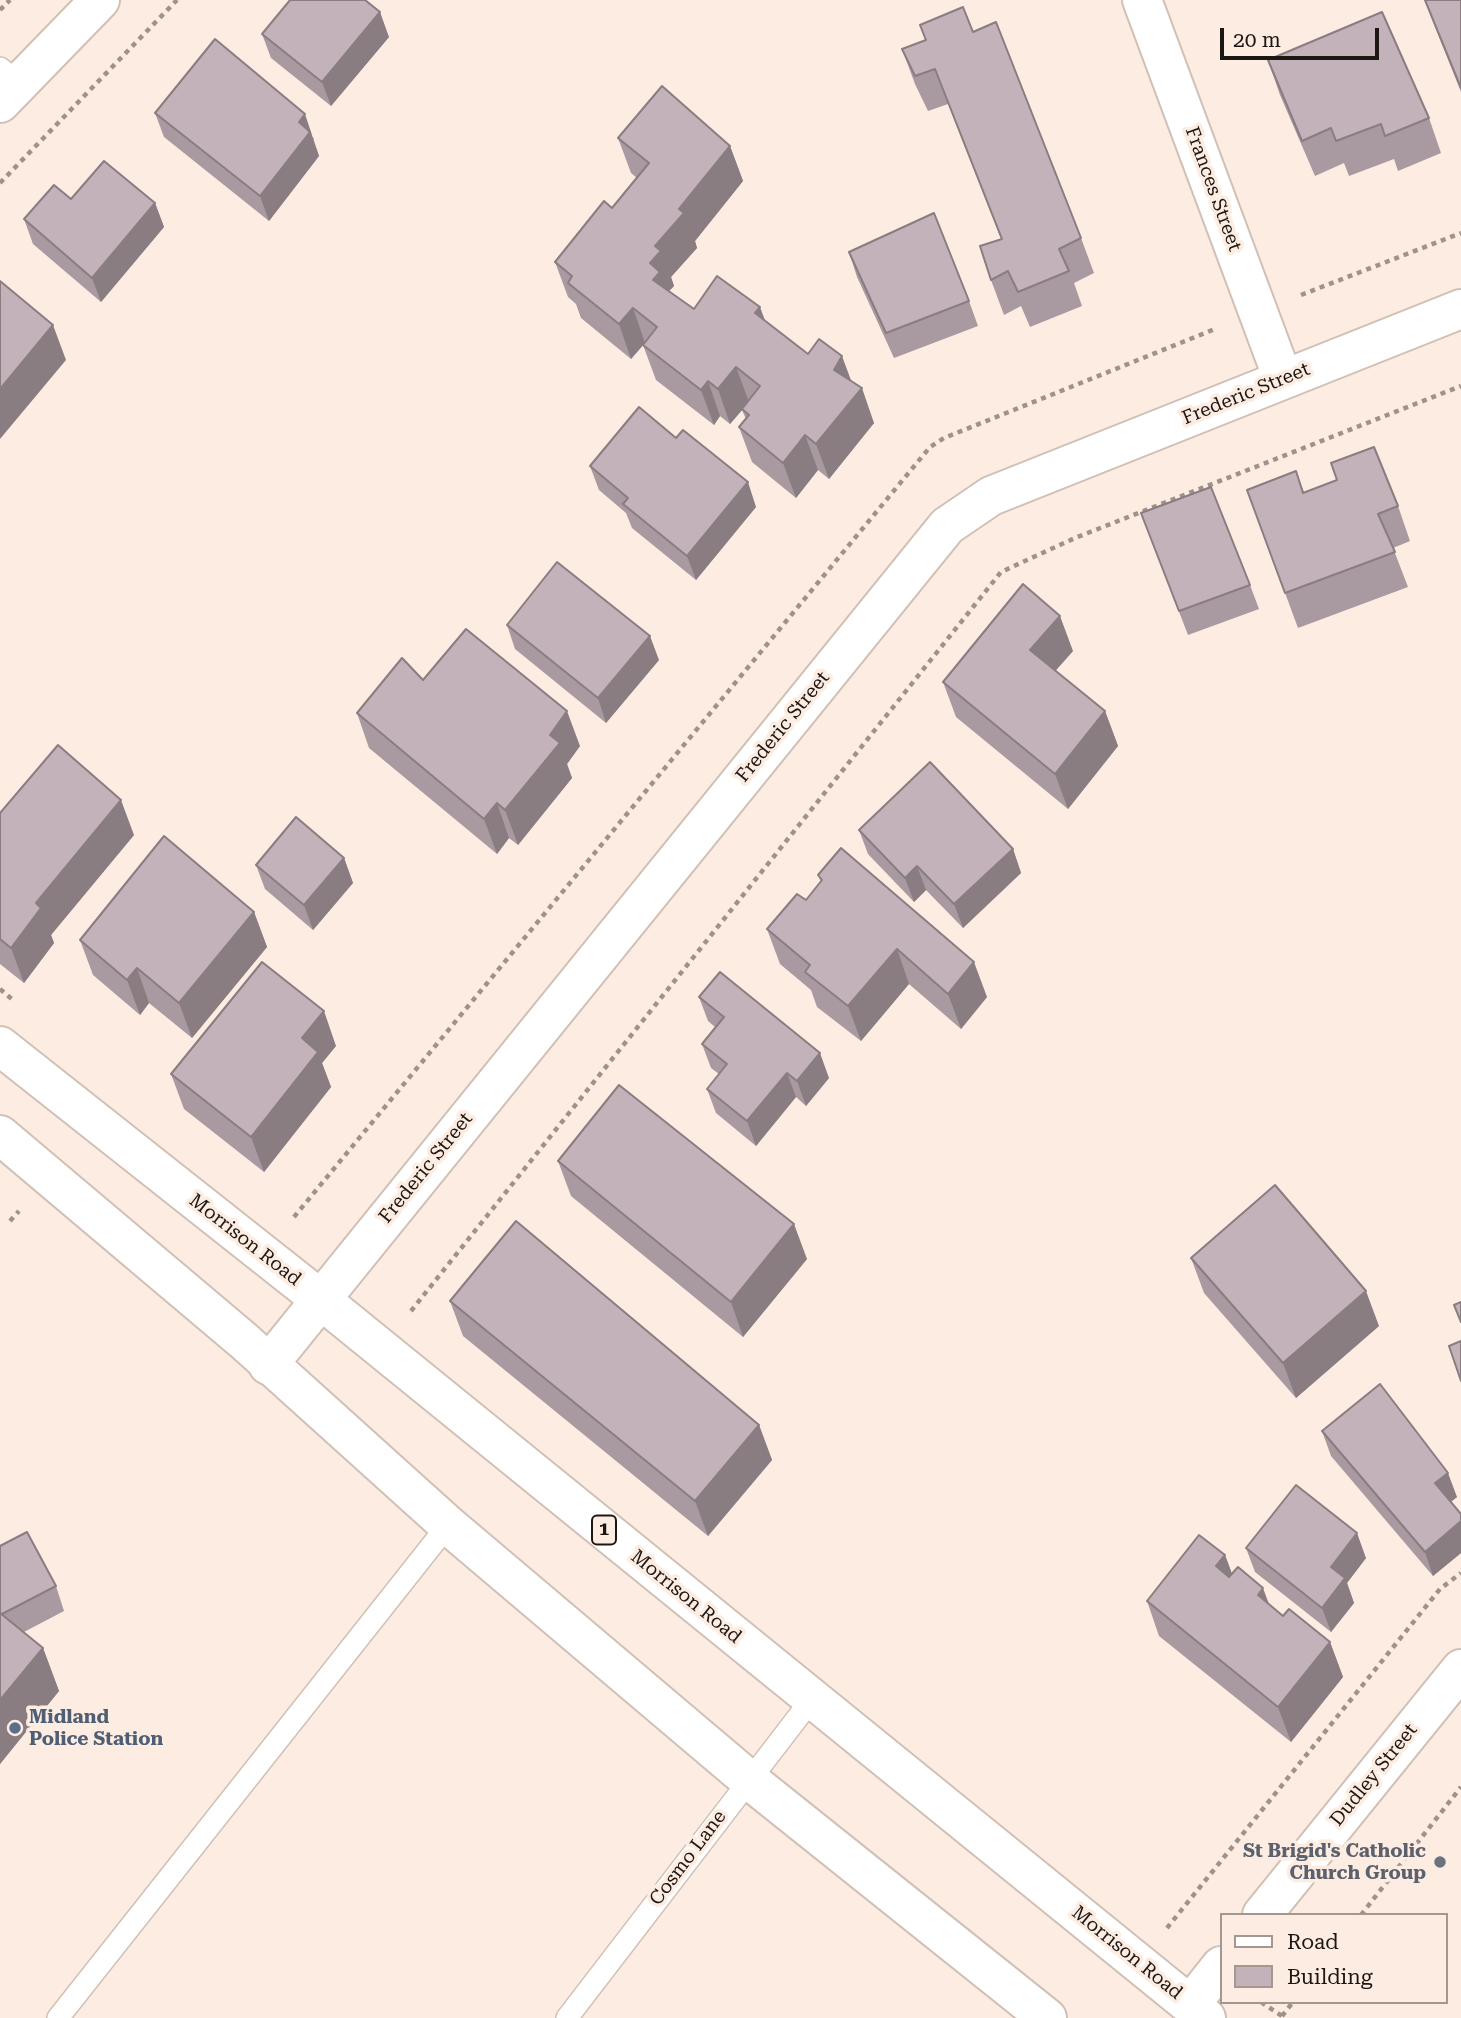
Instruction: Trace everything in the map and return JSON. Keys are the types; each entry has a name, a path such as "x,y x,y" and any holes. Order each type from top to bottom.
{"main road":[{"path":"6,85 100,0"},
{"name":"Frances Street","path":"1142,0 1283,379"},
{"name":"Frederic Street","path":"268,1365 947,526 990,496 1461,309"},
{"name":"Morrison Road","path":"0,1046 320,1299 1198,2011"},
{"path":"0,1135 244,1341 448,1525 748,1779 1047,2018"},
{"name":"Dudley Street","path":"1264,1913 1461,1669"},
{"path":"1198,2011 1218,1970"}],"lane":[{"path":"58,2018 448,1525"},
{"name":"Cosmo Lane","path":"567,2018 812,1699"}],"path":[{"path":"0,10 10,0"},
{"path":"0,183 177,0"},
{"path":"1259,312 1461,233"},
{"path":"403,1320 1000,572 1075,538 1461,386"},
{"path":"1218,1970 1165,1931 1440,1590 1461,1573"},
{"path":"1363,1913 1461,1787"},
{"path":"1264,2004 1284,2017"}],"building":[{"path":"290,0 365,0 380,12 322,82 262,34"},
{"path":"1425,0 1461,0 1461,88"},
{"path":"963,7 973,32 996,22 1081,238 1059,249 1069,271 1018,292 1008,271 991,280 980,246 1002,239 935,69 915,76 902,49 926,40 920,25"},
{"path":"1382,12 1429,118 1385,136 1381,124 1336,141 1331,128 1302,141 1268,60"},
{"path":"215,39 305,114 299,122 310,132 260,196 155,113"},
{"path":"662,86 730,146 679,209 684,213 655,246 661,251 650,263 660,272 653,280 694,309 717,276 760,307 755,313 808,354 819,339 842,356 834,370 862,388 816,444 805,435 783,463 739,427 749,415 742,409 760,386 736,367 718,389 708,381 701,390 643,345 657,327 633,308 619,324 568,283 572,276 555,262 604,201 612,208 649,163 618,138"},
{"path":"104,161 155,203 92,278 24,219 54,185 71,199"},
{"path":"934,213 969,301 886,333 849,252"},
{"path":"0,281 53,325 0,389"},
{"path":"639,407 676,438 683,430 748,482 687,556 623,504 628,498 590,466"},
{"path":"1374,447 1398,506 1378,514 1395,552 1285,593 1247,490 1296,471 1303,493 1337,480 1331,463"},
{"path":"1211,487 1250,585 1179,611 1141,513"},
{"path":"557,562 650,636 598,698 507,625"},
{"path":"1023,584 1060,616 1030,650 1105,711 1055,774 943,682"},
{"path":"466,629 567,711 550,735 560,743 505,810 497,803 484,819 357,713 402,658 423,680"},
{"path":"58,745 121,800 36,903 41,908 11,948 0,939 0,813"},
{"path":"930,762 1013,849 954,904 917,866 905,878 859,830"},
{"path":"296,817 344,858 304,905 256,865"},
{"path":"164,836 254,912 179,1003 137,968 127,980 80,940"},
{"path":"841,848 974,962 948,994 897,949 848,1006 805,972 810,965 767,929 797,894 806,900 822,880 818,875"},
{"path":"262,962 324,1011 302,1038 318,1052 251,1137 171,1074"},
{"path":"720,972 820,1053 797,1081 787,1073 747,1121 707,1089 727,1064 702,1044 724,1017 699,997"},
{"path":"619,1085 794,1224 731,1302 558,1161"},
{"path":"1275,1185 1366,1291 1283,1363 1191,1258"},
{"path":"516,1221 759,1425 695,1501 450,1301"},
{"path":"1461,1302 1461,1322 1454,1305"},
{"path":"1461,1341 1461,1381 1449,1346"},
{"path":"1380,1384 1448,1473 1435,1483 1461,1514 1461,1521 1425,1552 1322,1431"},
{"path":"1296,1485 1357,1533 1331,1567 1345,1578 1322,1608 1246,1548"},
{"path":"27,1532 56,1586 2,1614 0,1546"},
{"path":"1199,1535 1225,1555 1216,1566 1229,1577 1238,1567 1263,1588 1258,1595 1283,1616 1289,1609 1330,1642 1278,1707 1147,1601"},
{"path":"0,1613 43,1648 0,1700"}],"place":[{"name":"Midland Police Station","path":"15,1728"},
{"name":"St Brigid's Catholic Church Group","path":"1440,1862"}]}
